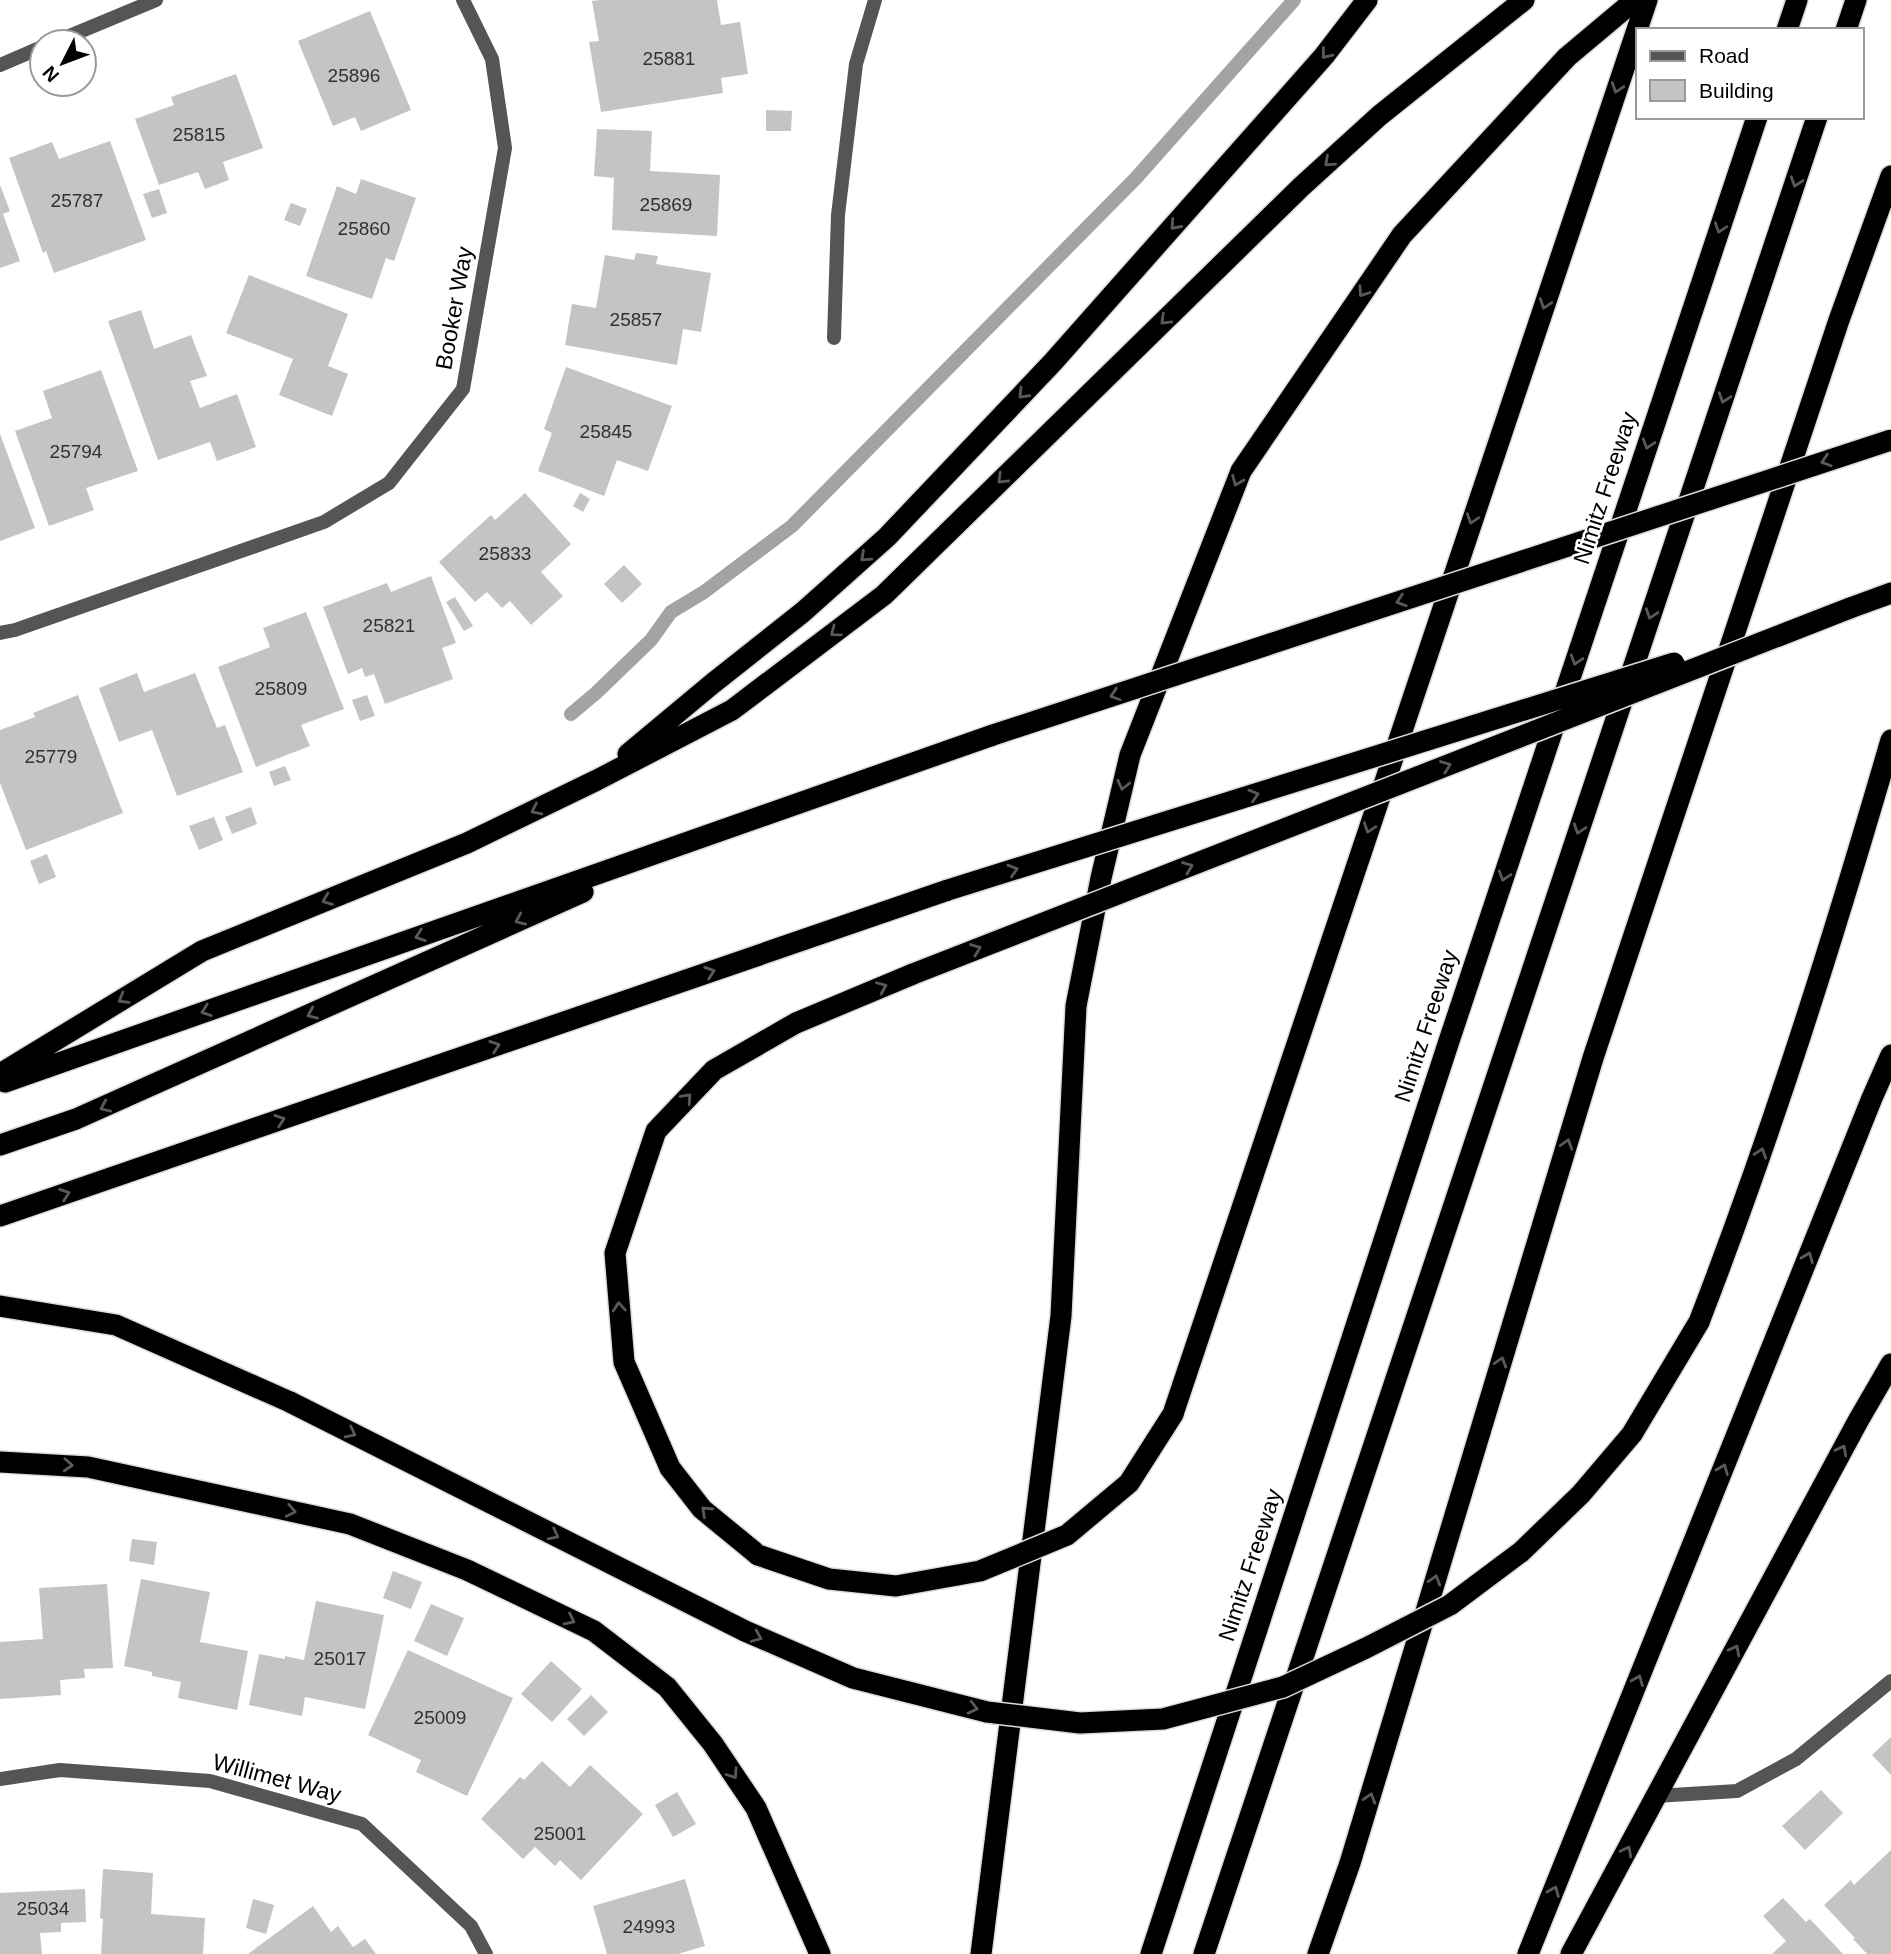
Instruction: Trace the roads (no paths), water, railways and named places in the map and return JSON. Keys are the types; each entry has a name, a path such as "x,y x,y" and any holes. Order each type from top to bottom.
{"highway":[{"path":"597,780 803,612 887,537 1072,342 1324,56 1367,0"},
{"path":"0,1074 202,951 467,843 732,710 884,595 1301,187 1379,116 1524,0"},
{"path":"981,1954 1061,1316 1076,1006 1101,878 1130,755 1241,471 1402,236 1567,57 1635,0"},
{"path":"1638,28 1647,0"},
{"path":"1788,28 1797,0"},
{"path":"1847,28 1856,0"},
{"path":"1636,33 1381,791 1172,1414 1129,1483 1067,1535 980,1571 896,1586 828,1579 758,1555 702,1509 670,1468 624,1362 615,1253 656,1131 714,1070 796,1023 912,974 1381,791 1850,608 1891,593"},
{"name":"Nimitz Freeway","path":"1151,1954 1449,1041 1756,119"},
{"path":"1204,1954 1816,119"},
{"path":"1318,1954 1350,1863 1593,1058 1839,320 1891,176"},
{"path":"0,1083 993,735 1891,440"},
{"path":"0,1216 948,890 1850,608"},
{"path":"0,1306 116,1325 290,1402 745,1631 853,1678 987,1712 1080,1723 1163,1719 1283,1687 1450,1605 1521,1552 1581,1494 1632,1434 1699,1322 1739,1218 1839,920 1891,740"},
{"path":"0,1145 76,1119 716,832"},
{"path":"1528,1954 1891,1055"},
{"path":"1571,1954 1851,1433 1891,1364"},
{"path":"0,1462 88,1467 349,1524 467,1570 594,1631 667,1687 713,1744 756,1808 820,1954"}],"street":[{"path":"89,28 156,0"},
{"name":"Booker Way","path":"0,633 324,522 388,483 463,388 505,148 492,59 463,0"},
{"path":"834,338 838,215 856,64 875,0"},
{"path":"0,65 28,53"},
{"path":"1656,1796 1737,1791 1796,1759 1891,1681"},
{"name":"Willimet Way","path":"0,1779 61,1770 210,1781 362,1824 471,1926 486,1954"}],"waterway":[{"path":"571,714 651,640 671,612 704,592 792,526 1136,178 1294,0"}]}
